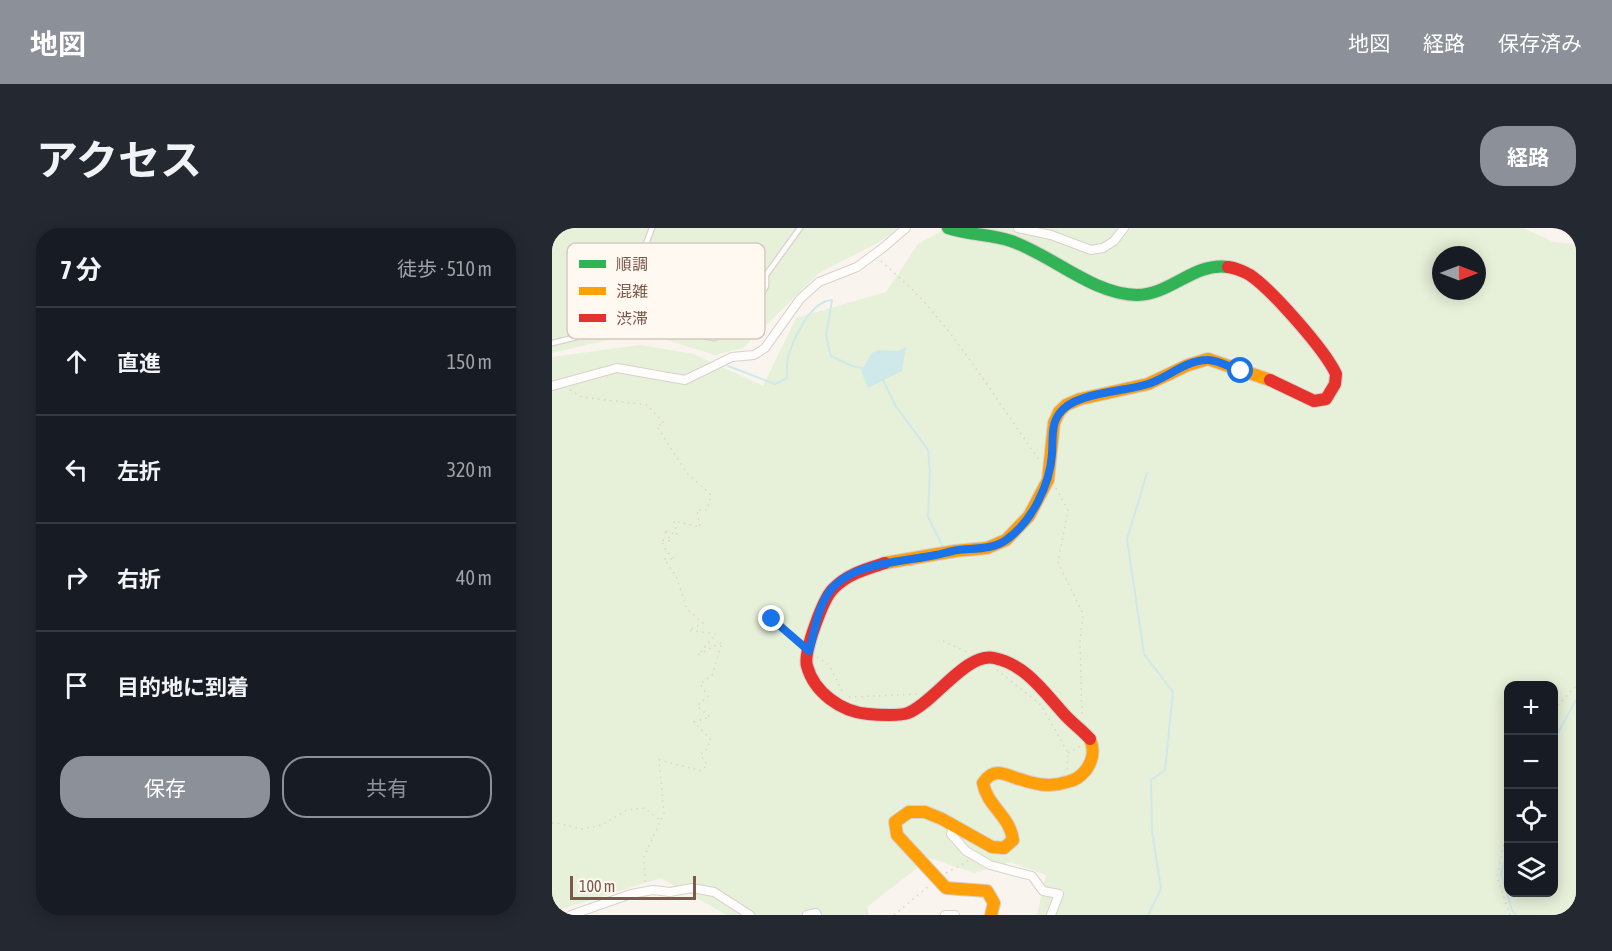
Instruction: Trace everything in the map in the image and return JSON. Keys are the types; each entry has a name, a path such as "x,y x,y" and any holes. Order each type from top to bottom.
{"street":[{"path":"555,385 617,368 685,380 732,357 754,355 765,348 800,299 819,282 857,267 906,228"},
{"path":"948,228 1010,241 1099,284 1125,294 1139,296 1153,294 1206,267 1225,266 1240,270 1256,280 1289,314 1328,360 1336,373 1335,385 1326,399 1314,401 1277,383 1208,359 1188,365 1148,384 1080,399 1066,405 1059,412 1054,423 1048,480 1029,516 1006,540 996,545 884,563 854,573 830,592 816,621 806,664 817,687 826,697 851,710 866,714 907,714 978,658 992,657 1008,662 1039,684 1091,741 1093,756 1088,767 1078,779 1042,786 1000,774 993,773 986,777 983,783 986,796 1012,828 1013,840 1005,849 986,847 953,825 931,814 907,813 895,822 897,836 946,888 987,891 994,903 991,915"},
{"path":"1018,228 1051,235 1091,250 1103,249 1114,241 1124,228"},
{"path":"953,825 951,834 966,851 990,865 1032,876 1043,891 1059,894 1051,915"},
{"path":"571,915 631,894 670,892 692,888 714,892 750,915"},
{"path":"807,915 816,913 817,915"},
{"path":"945,915 955,915"}],"lane":[{"path":"646,243 652,228"},
{"path":"765,288 766,275 800,228"},
{"path":"552,344 570,339"}],"path":[{"path":"874,255 925,302 995,394 1005,413 1049,474 1068,510 1058,562 1083,614 1080,642 1082,731"},
{"path":"555,385 582,397 647,405 664,423 657,426 686,472 711,495 707,510 697,510 700,527 674,521 677,535 664,530 671,541 661,540 667,552 675,559 664,559 676,576 687,609 703,623 689,630 716,634 698,655 722,642 712,675 700,684 708,696 698,706 710,717 694,722 711,740 706,750 700,755 707,764 702,771 659,759 664,813 644,857 645,892"},
{"path":"772,619 809,651 829,664 845,697 935,694"},
{"path":"943,640 978,658"},
{"path":"995,669 1041,705 1068,753 1066,782"},
{"path":"1558,705 1576,686"},
{"path":"1068,753 1091,741"},
{"path":"552,823 581,829 602,825 627,810 644,808 660,820"},
{"path":"1504,843 1497,877 1510,915"}],"green space":[{"path":"552,228 901,228 819,273 765,326 765,243 567,243 567,339 611,339 552,353"},
{"path":"947,228 1523,228 1554,242 1576,244 1576,915 1037,915 1046,875 1010,862 974,873 930,858 867,907 869,915 727,915 661,878 552,912 552,357 640,345 694,354 763,386 796,318 886,292 918,244"},
{"path":"664,339 752,339 743,348 715,355"}],"water":[{"path":"906,347 902,371 868,388 861,371 872,353 878,350 898,351"}],"waterway":[{"path":"728,366 775,384 787,378 788,357 800,329 817,306 832,300 826,336 831,356 852,366 863,368"},
{"path":"883,380 895,405 928,450 930,471 928,517 943,547"},
{"path":"1147,473 1127,539 1144,654 1173,692 1165,770 1151,780 1152,831 1161,889 1148,915"},
{"path":"1557,735 1576,700"},
{"path":"1504,863 1501,874 1504,884"},
{"path":"1508,897 1516,915"}],"traffic: fast":[{"path":"948,228 1011,241 1042,255 1089,282 1121,293 1149,294 1204,269 1228,267"}],"traffic: slow":[{"path":"885,563 987,548 1006,540 1029,516 1048,480 1054,423 1059,412 1066,405 1080,399 1148,384 1188,365 1208,359 1270,380"},
{"path":"991,915 994,903 987,891 946,888 897,835 895,822 909,812 925,812 992,847 1004,848 1013,840 1011,832 1008,824 989,798 983,783 988,777 998,773 1041,785 1060,784 1078,778 1090,763 1093,751 1090,739"}],"traffic: jam":[{"path":"1228,267 1250,275 1271,293 1310,336 1336,374 1335,384 1326,399 1314,401 1270,380"},
{"path":"885,563 844,579 833,589 819,614 808,650 807,666 816,684 830,699 858,712 883,715 905,714 918,708 972,663 983,658 994,658 1015,666 1033,680 1090,739"}],"route":[{"path":"772,619 809,651 816,621 830,592 854,573 884,563 987,548 1006,540 1029,516 1048,480 1054,423 1059,412 1066,405 1080,399 1148,384 1188,365 1208,359 1241,371"}]}
